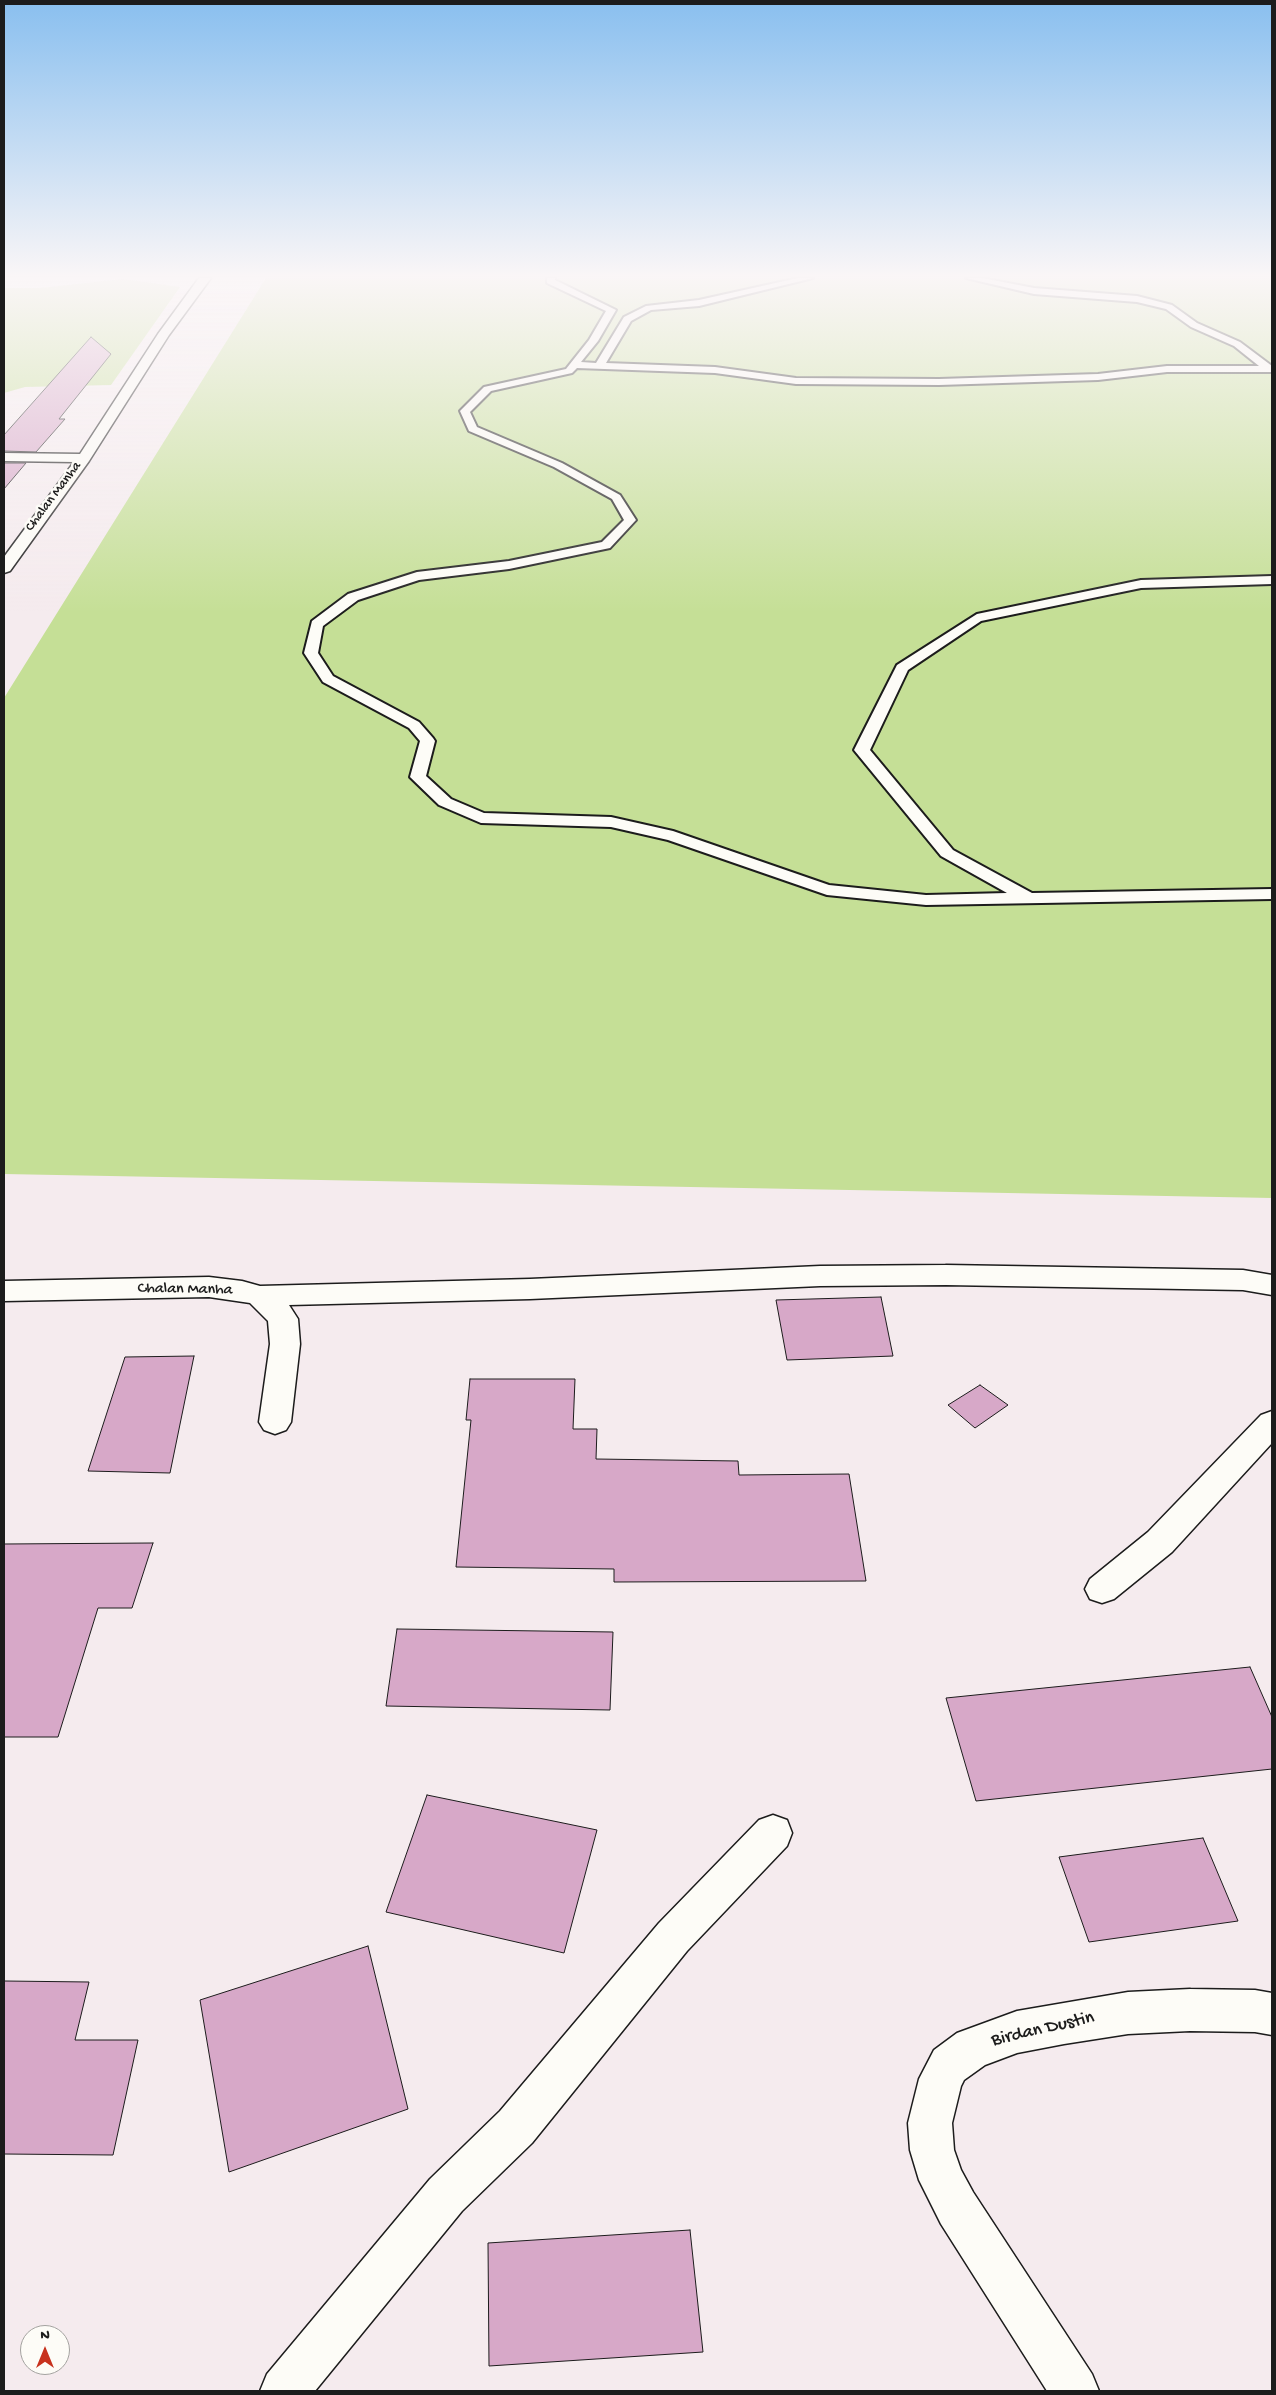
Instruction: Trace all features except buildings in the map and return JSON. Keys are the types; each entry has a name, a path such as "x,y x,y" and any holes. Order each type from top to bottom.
{"street":[{"name":"Chalan Manha","path":"4,568 84,458 128,390"},
{"path":"4,457 84,458"},
{"path":"4,540 23,540"},
{"path":"260,1296 530,1289 820,1276 946,1274 1242,1280 1272,1285"},
{"name":"Chalan Manha","path":"4,1291 209,1287 242,1291 260,1296 274,1307 283,1319 285,1344 275,1422"},
{"path":"1102,1589 1160,1542 1272,1423"},
{"path":"284,2391 446,2195 516,2127 673,1937 773,1833"},
{"name":"Birdan Dustin","path":"1075,2391 957,2208 942,2180 932,2150 930,2123 941,2079 948,2065 972,2048 1017,2032 1064,2023 1128,2013 1182,2010 1255,2011 1272,2014"}],"lane":[{"path":"487,390 465,411 473,429 558,465 616,497 630,520 606,545 509,565 417,576 354,596 318,624 311,654 328,679 414,725 428,740 418,777 445,802 481,818 611,822 673,836 827,890 926,900 1272,894"},
{"path":"1029,898 947,853 862,750 902,668 977,618 1141,584 1272,580"}],"green space":[{"path":"4,390 15,390 4,393"},
{"path":"196,390 1272,390 1272,1198 4,1174 4,698"}]}
